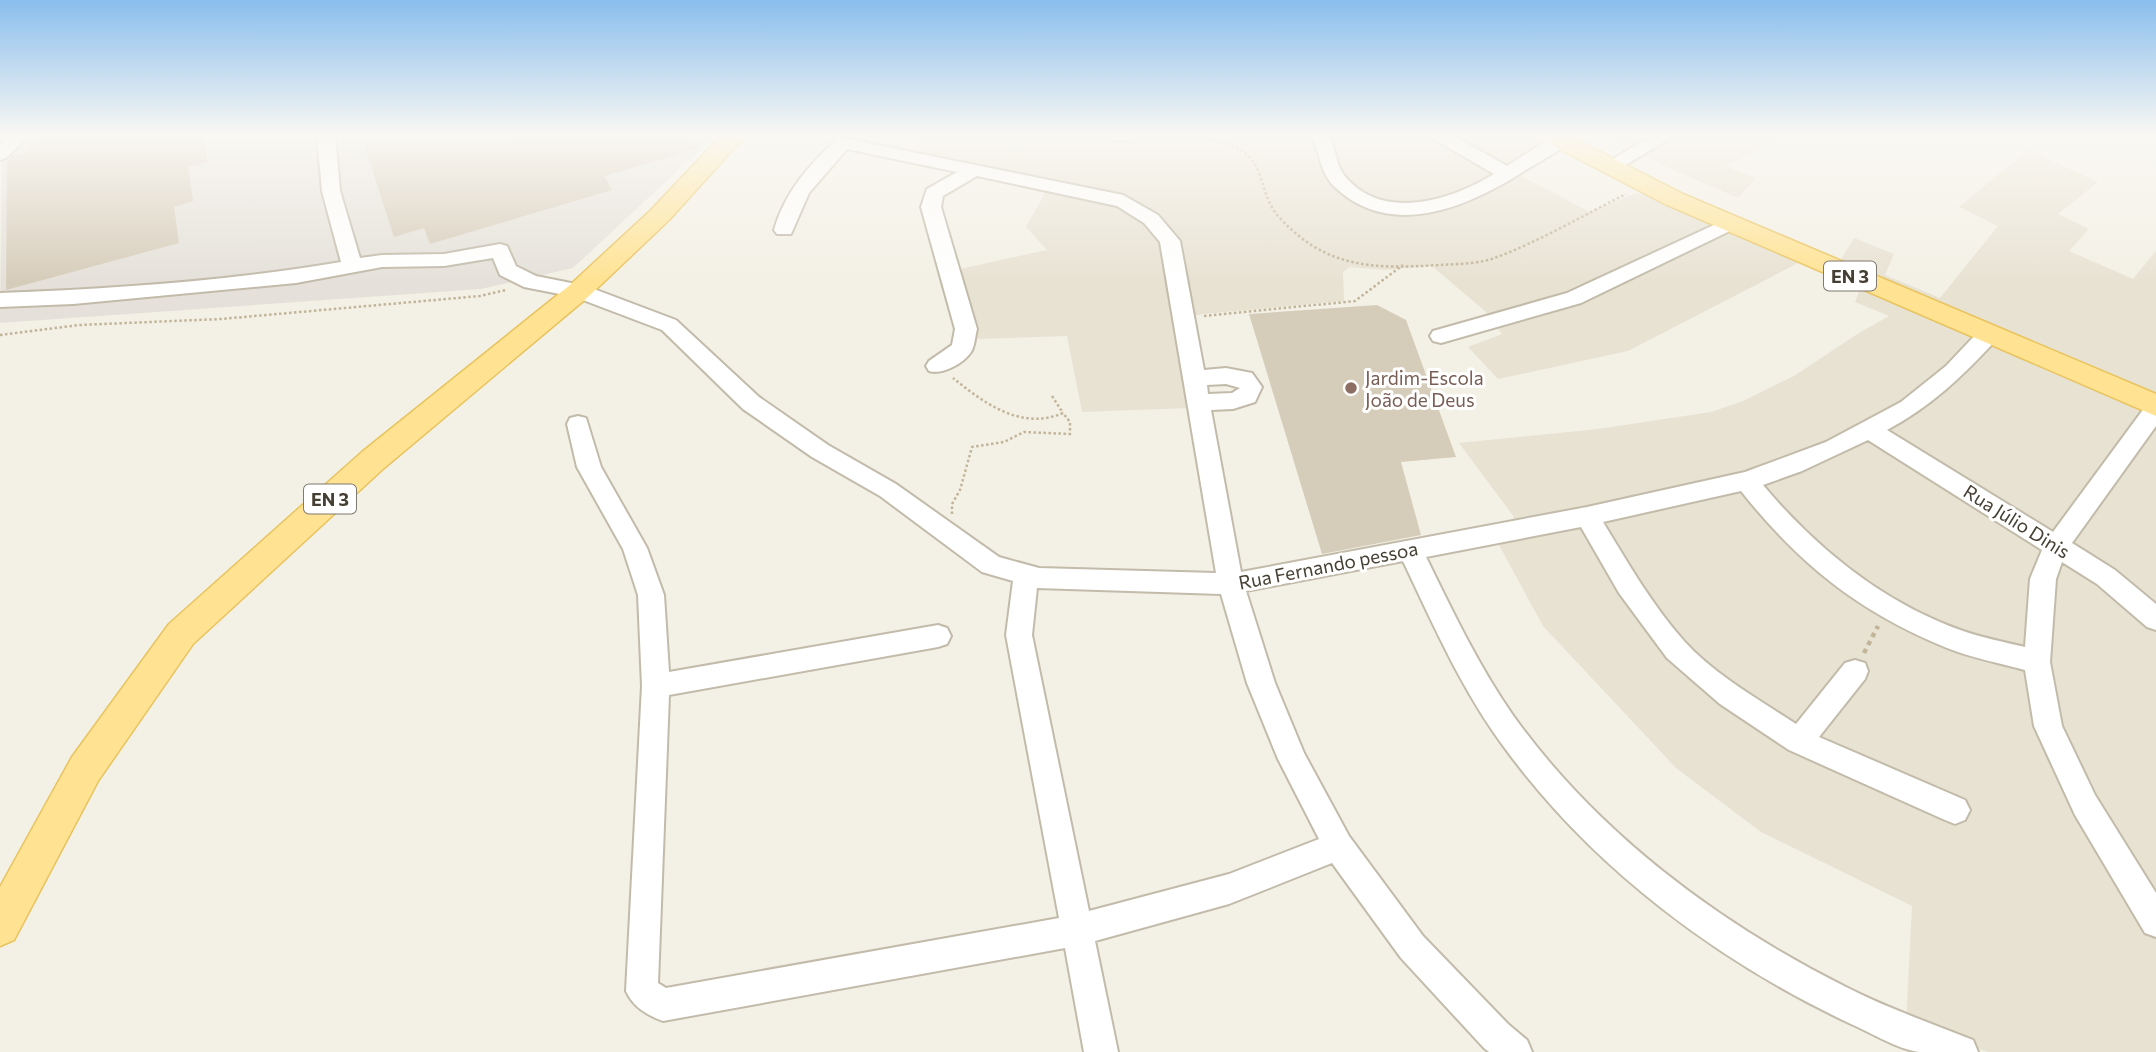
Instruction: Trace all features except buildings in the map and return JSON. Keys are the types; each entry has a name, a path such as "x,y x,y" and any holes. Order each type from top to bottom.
{"main road":[{"name":"EN 3","path":"0,926 85,768 181,634 373,460 579,291 660,215 688,184"},
{"name":"EN 3","path":"1645,185 1729,224 2156,407"}],"street":[{"path":"0,300 73,297 296,276 352,267 330,184"},
{"path":"783,230 789,208 806,184"},
{"path":"937,366 962,349 966,329 931,207 934,193 949,184"},
{"path":"1042,184 1123,201 1151,219 1170,241 1231,584 1261,683 1292,759 1338,846 1412,947 1496,1036 1515,1052"},
{"path":"1345,184 1364,200 1391,209 1440,207 1466,198 1488,184"},
{"path":"1441,336 1574,298 1729,224"},
{"name":"Rua Fernando pessoa","path":"352,267 382,261 444,260 500,250 507,270 531,282 579,291 669,325 751,403 820,451 888,490 991,565 1039,578 1231,584 1587,516 1746,481 1794,465 1871,431 1909,408 1936,386 1988,335"},
{"path":"1193,378 1244,378 1251,387 1247,396 1233,401 1198,402"},
{"path":"2156,407 2056,546 2043,579 2037,662 2052,734 2085,805 2156,922"},
{"path":"578,424 589,467 635,548 652,595 656,686 642,991 663,1005 1077,930 1229,889 1338,846"},
{"name":"Rua Júlio Dinis","path":"1871,431 2106,577 2156,619"},
{"path":"1746,481 1784,527 1828,568 1887,607 1956,640 2037,662"},
{"path":"1587,516 1628,586 1676,650 1730,696 1799,741 1955,810"},
{"path":"1410,550 1463,659 1517,743 1582,818 1678,902 1786,975 1904,1033 1961,1052"},
{"path":"1026,575 1019,635 1101,1052"},
{"path":"656,686 938,636"},
{"path":"1799,741 1855,671"}],"path":[{"path":"1263,184 1271,206 1305,239 1355,265 1476,263 1496,258 1645,185"},
{"path":"1183,318 1355,301 1403,265"},
{"path":"0,335 79,325 221,319 480,296 508,290"},
{"path":"937,366 983,403 1000,413 1018,417 1053,418 1063,413"},
{"path":"952,536 952,504 960,490 972,447 1004,442 1024,432 1070,434 1070,422 1052,396"},
{"path":"1855,671 1887,607"}],"shaded area":[{"path":"1,184 663,184 573,268 481,289 0,323"},
{"path":"1041,184 1537,184 1590,212 1636,193 1654,196 1802,261 1628,351 1498,379 1468,347 1502,334 1486,312 1432,266 1386,270 1350,267 1343,272 1344,301 1203,314 1173,320 1189,408 1082,412 1067,336 978,339 960,269 1047,250 1026,227 1045,193"},
{"path":"1706,184 1751,184 1738,198"},
{"path":"1987,184 2095,184 2058,214 2089,229 2069,251 2133,279 2156,251 2156,1052 1988,1052 1906,1024 1912,906 1761,832 1676,768 1543,626 1499,545 1514,517 1459,443 1598,429 1711,412 1743,401 1794,376 1889,316 1855,302 1861,287 1832,274 1854,238 1894,254 1885,275 1940,298 1998,226 1959,207"}],"place":[{"name":"Jardim-Escola João de Deus","path":"1351,388"}]}
